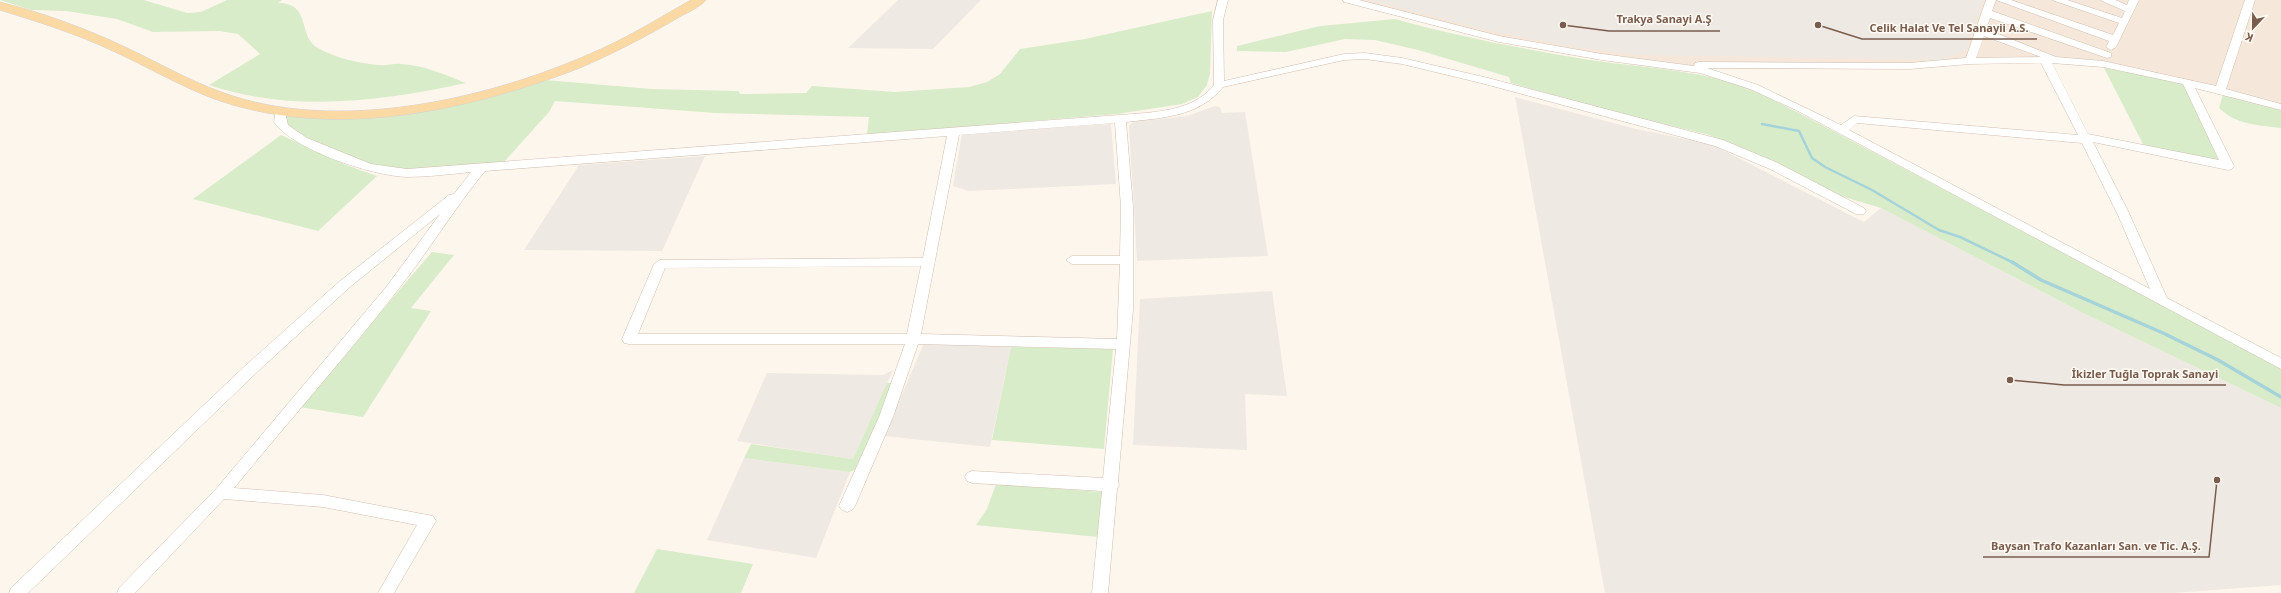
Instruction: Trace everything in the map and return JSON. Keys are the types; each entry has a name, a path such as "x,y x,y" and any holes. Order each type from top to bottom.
{"main road":[{"path":"200,88 261,102 308,106 354,105 429,98 514,78 578,56 626,33 684,0"},
{"path":"0,6 39,17 96,39 200,88 230,100 280,110 331,114 379,112 425,105 490,92 545,76 592,58 638,36 700,0"}],"street":[{"path":"280,110 280,122 291,134 369,168 407,173 1120,119 1186,109 1210,96 1219,84 1218,20 1223,0"},
{"path":"1348,0 1440,26 1499,39 1602,57 1679,66 1713,73 1754,86 1798,107 2281,364"},
{"path":"1970,61 1991,0"},
{"path":"2001,0 2114,39"},
{"path":"2057,0 2125,22"},
{"path":"2105,0 2132,4 2125,22 2114,39 2105,60"},
{"path":"2220,90 2250,0"},
{"path":"1987,13 2105,60 2281,107"},
{"path":"1981,31 2058,60"},
{"path":"1219,84 1344,57 1365,56 1402,61 1484,80 1590,110 1694,135 1719,143 1774,166 1860,211"},
{"path":"2045,60 2123,213 2162,301"},
{"path":"1679,66 1781,64 1909,66 1970,61 2105,60"},
{"path":"1841,131 1854,119 2086,138 2228,166 2187,82"},
{"path":"1100,593 1112,484 1123,344 1127,260 1126,200 1120,119"},
{"path":"847,506 886,418 913,339 929,262 934,228 943,194 954,131"},
{"path":"125,593 221,493 392,289 433,235 462,191 481,168"},
{"path":"17,593 262,358 345,284 462,191"},
{"path":"1072,260 1127,260"},
{"path":"929,262 660,264 629,339 913,339 1123,344"},
{"path":"972,476 1112,484"},
{"path":"221,493 323,501 428,521 386,593"}],"shaded area":[{"path":"898,0 981,0 933,49 848,48"},
{"path":"1348,0 2281,0 2281,107 2103,64 2058,60 1909,66 1725,64 1679,66 1499,39"},
{"path":"1370,0 1983,0 1966,50 1941,60 1642,55 1581,48 1490,31"},
{"path":"1515,97 1636,129 1711,144 1864,222 1881,208 2081,312 2281,408 2281,585 2174,593 1605,593"},
{"path":"1215,106 1220,107 1222,113 1245,112 1268,256 1137,261 1129,126 1133,122 1187,116"},
{"path":"1111,124 1116,184 968,191 953,186 962,134"},
{"path":"705,156 662,251 524,250 579,165"},
{"path":"1272,291 1287,396 1245,394 1247,450 1133,445 1140,299"},
{"path":"924,343 1011,347 990,447 884,436"},
{"path":"893,370 853,459 737,441 767,373 883,375"},
{"path":"744,458 850,472 816,558 707,540"}],"green space":[{"path":"0,0 144,0 187,13 201,12 227,0 282,0 278,3 289,4 296,8 312,43 325,52 340,58 365,63 418,66 466,83 402,95 337,101 272,99 240,94 209,85 260,54 238,34 219,31 153,32 117,19 66,11 31,10"},
{"path":"1212,11 1210,73 1207,85 1198,97 1182,104 1117,114 867,135 869,117 715,113 555,101 549,112 504,162 423,169 390,168 364,164 295,132 287,126 285,117 287,115 370,116 545,80 652,89 738,91 740,94 806,93 812,86 895,92 969,87 987,82 1000,74 1020,49 1085,39"},
{"path":"1395,19 1467,37 1590,60 1695,74 1730,82 1757,92 2281,368 2281,408 2081,312 1881,208 1841,196 1750,151 1706,134 1621,114 1511,83 1509,77 1418,50 1375,40 1345,39 1286,52 1237,51 1237,46 1320,26"},
{"path":"2104,68 2184,82 2219,161 2144,146"},
{"path":"2223,94 2281,109 2281,128 2256,125 2240,121 2226,114 2219,108"},
{"path":"281,135 346,165 377,176 318,231 193,199"},
{"path":"432,252 454,255 411,308 431,311 363,417 299,407"},
{"path":"1011,347 1113,349 1104,449 992,440"},
{"path":"887,383 894,383 888,401 856,469 850,472 744,458 751,444 853,459"},
{"path":"996,484 1102,492 1098,537 976,525 987,509"},
{"path":"657,549 753,564 741,593 634,593"}],"waterway":[{"path":"1762,124 1799,131 1812,158 1825,167 1872,190 1939,230 1960,237 2012,262"},
{"path":"2012,262 2041,280 2163,333 2218,360 2281,397"}],"place":[{"name":"Trakya Sanayi A.Ş","path":"1563,25"},
{"name":"Celik Halat Ve Tel Sanayii A.S.","path":"1818,25"},
{"name":"İkizler Tuğla Toprak Sanayi","path":"2010,380"},
{"name":"Baysan Trafo Kazanları San. ve Tic. A.Ş.","path":"2217,480"}]}
